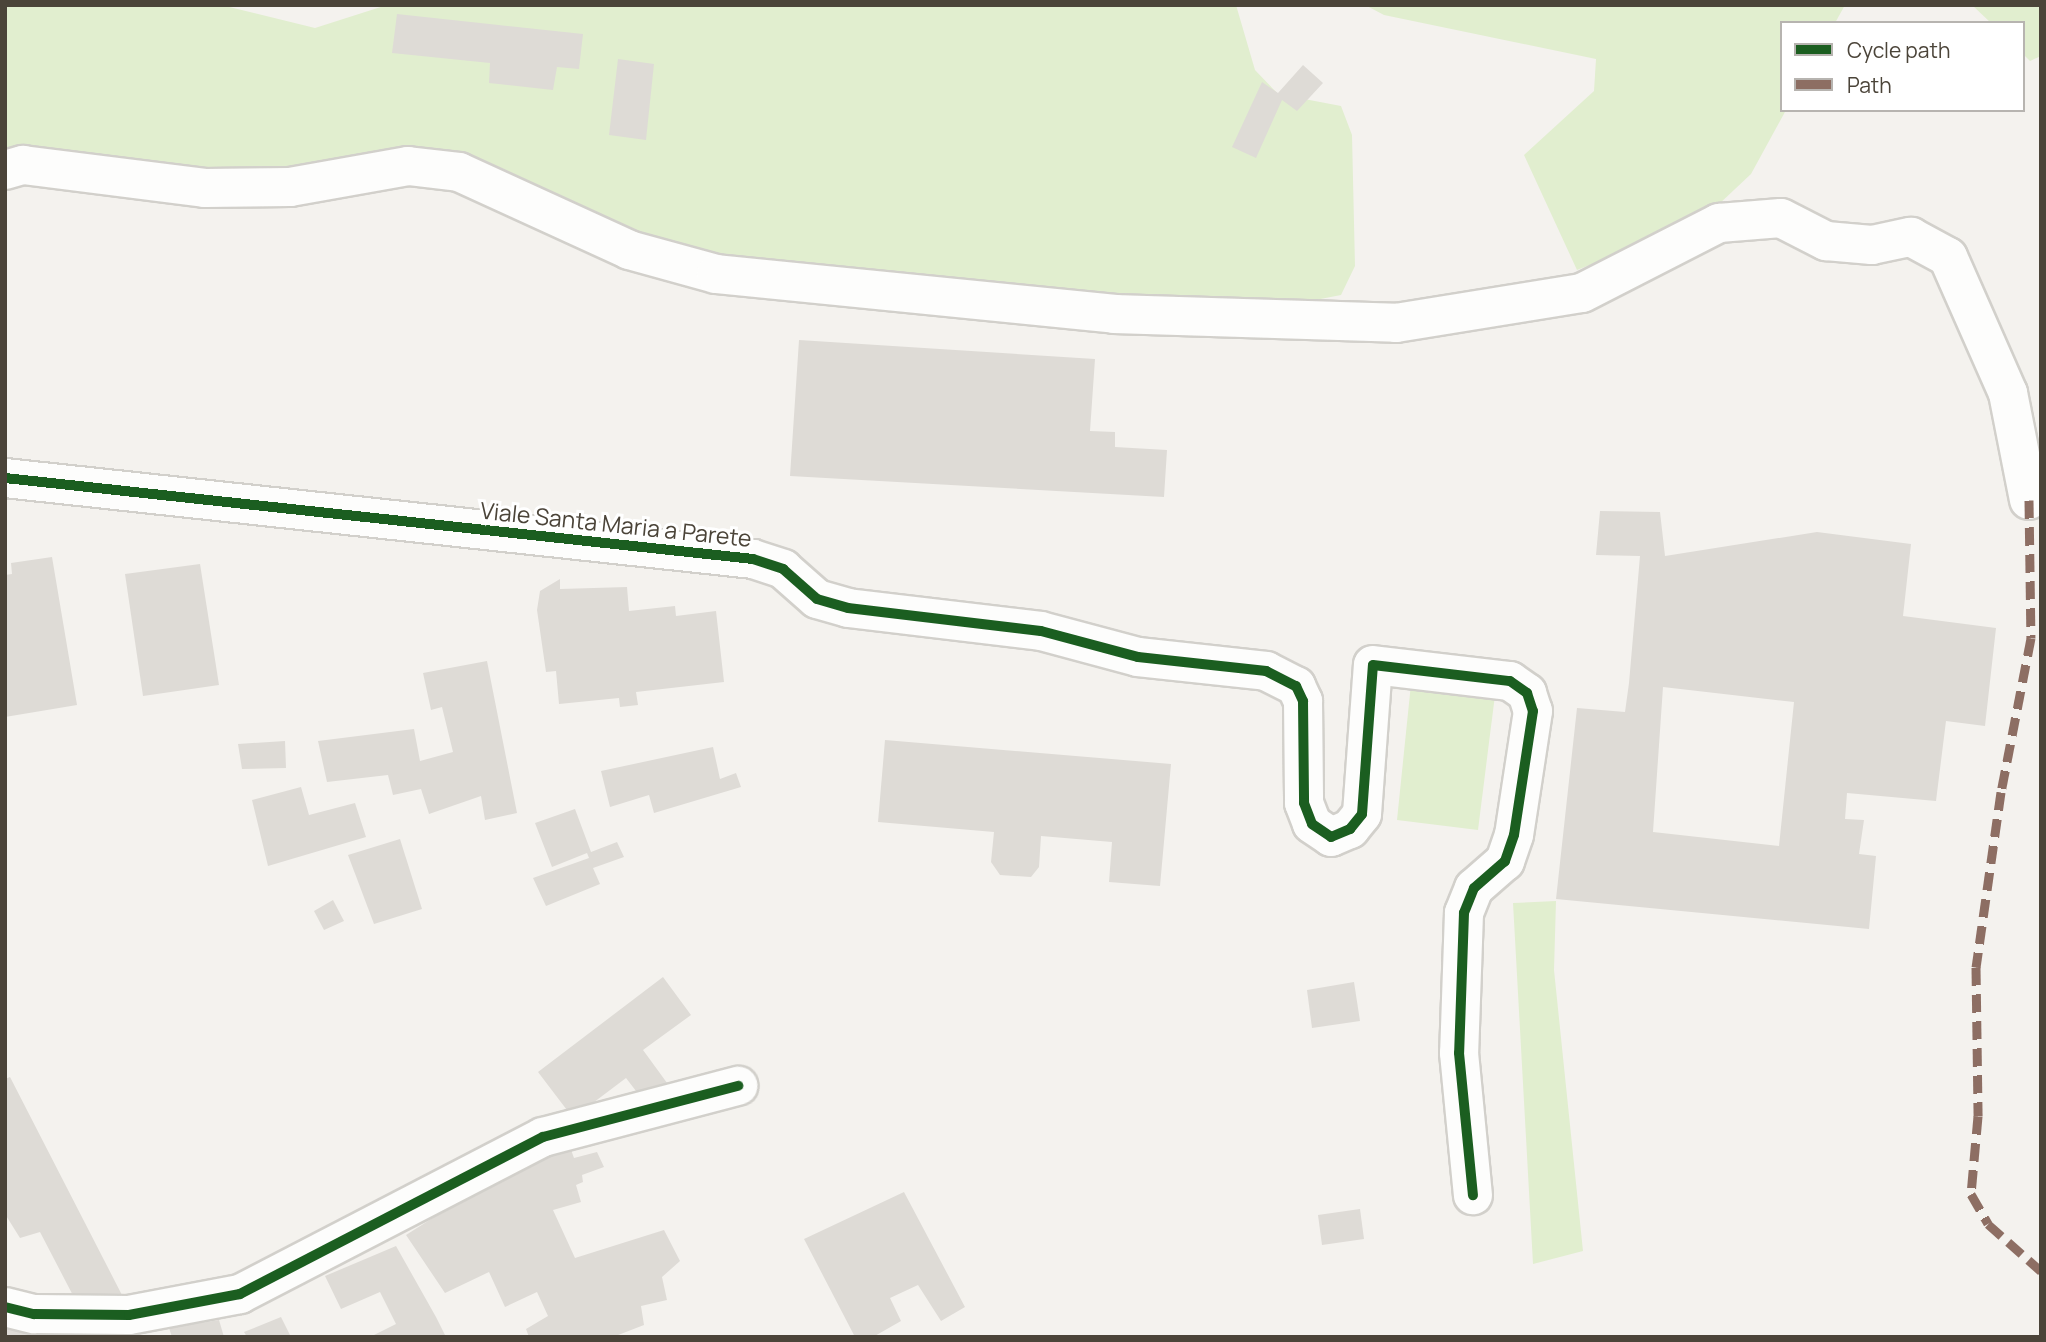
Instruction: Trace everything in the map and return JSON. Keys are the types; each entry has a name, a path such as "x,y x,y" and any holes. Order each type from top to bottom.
{"street":[{"path":"5,170 23,165 205,188 290,187 408,166 446,170 629,250 716,274 1114,314 1396,323 1582,293 1719,223 1781,218 1826,241 1872,245 1911,237 1948,257 2008,393 2029,500"},
{"name":"Viale Santa Maria a Parete","path":"5,478 752,559 783,569 817,599 848,608 1041,631 1138,657 1266,671 1296,686 1303,701 1304,803 1312,824 1331,836 1350,829 1362,814 1373,665 1510,681 1527,693 1533,711 1514,835 1505,861 1474,888 1464,913 1459,1053 1473,1195"},
{"path":"5,1307 34,1314 129,1315 240,1294 543,1137 738,1086"}],"green space":[{"path":"5,5 221,5 315,28 387,5 1236,5 1255,70 1278,94 1341,106 1352,135 1355,266 1341,295 1310,301 1090,298 669,250 641,241 523,178 427,148 235,177 5,158"},
{"path":"1365,5 1845,5 1836,21 1780,21 1780,112 1785,112 1751,174 1701,221 1577,270 1524,155 1594,91 1596,59 1384,15"},
{"path":"1972,5 2041,5 2041,56 2030,61 2025,56 2025,21 1989,21"},
{"path":"1411,684 1495,695 1478,830 1397,820"},
{"path":"1556,901 1554,970 1583,1251 1533,1264 1513,903"}],"building":[{"path":"397,14 583,34 579,69 557,67 553,90 489,83 490,63 392,53"},
{"path":"618,59 654,64 646,140 609,135"},
{"path":"1303,65 1323,83 1297,111 1282,100 1256,158 1232,147 1262,82 1278,93"},
{"path":"799,340 1095,359 1090,431 1115,432 1115,447 1167,450 1164,497 790,476"},
{"path":"1600,511 1660,512 1665,556 1817,532 1911,544 1903,616 1996,628 1985,726 1946,721 1936,801 1847,793 1845,819 1864,820 1859,854 1876,856 1869,929 1556,899 1577,708 1625,712 1629,683 1640,556 1596,555","holes":["1663,687 1794,702 1779,846 1653,832"]},
{"path":"52,557 77,705 5,717 5,575 12,574 11,563"},
{"path":"200,564 219,685 143,696 125,574"},
{"path":"560,579 560,589 627,587 629,611 675,606 676,616 716,611 724,682 636,692 638,705 620,707 619,698 559,704 556,671 546,672 537,610 540,591"},
{"path":"487,661 517,813 485,820 481,796 429,814 421,789 393,795 388,775 327,782 318,741 414,729 420,761 453,752 442,707 431,710 423,673"},
{"path":"885,740 1171,764 1160,886 1109,882 1112,842 1041,836 1039,867 1031,877 1000,875 991,862 994,832 878,822"},
{"path":"285,741 286,768 242,769 238,744"},
{"path":"713,747 720,779 736,773 741,787 654,813 649,795 610,807 601,771"},
{"path":"301,787 309,815 355,803 366,837 268,866 252,800"},
{"path":"575,809 591,852 617,842 624,857 593,868 600,884 546,906 533,878 589,858 587,853 552,867 535,823"},
{"path":"400,839 422,909 374,924 348,855"},
{"path":"333,900 344,921 324,930 314,911"},
{"path":"663,977 691,1015 643,1050 670,1087 646,1104 626,1078 573,1118 538,1072"},
{"path":"1354,982 1360,1021 1312,1028 1307,990"},
{"path":"10,1077 123,1297 79,1307 40,1232 20,1238 5,1214 5,1079"},
{"path":"570,1147 574,1158 597,1152 604,1167 582,1175 583,1182 576,1185 581,1202 553,1210 575,1258 664,1230 680,1261 662,1277 667,1300 641,1306 644,1325 613,1337 529,1337 526,1329 548,1316 537,1292 505,1307 489,1272 445,1293 406,1235 527,1158"},
{"path":"904,1192 965,1307 941,1321 918,1285 890,1298 901,1321 873,1337 855,1337 804,1239"},
{"path":"1360,1209 1364,1239 1322,1245 1318,1215"},
{"path":"396,1246 446,1337 370,1337 396,1324 380,1292 341,1309 325,1276"},
{"path":"281,1317 291,1337 247,1337 244,1332"},
{"path":"219,1320 224,1337 172,1337 169,1328"},
{"path":"5,1330 113,1332 114,1337 5,1337"}],"marked path":[{"path":"2029,500 2031,638 2001,792 1976,967 1978,1116 1971,1194 1988,1224 2041,1271"}],"cycle path":[{"path":"5,478 753,559 783,569 817,599 848,608 1041,631 1138,657 1266,671 1296,686 1303,701 1304,803 1312,824 1331,837 1350,829 1362,814 1373,665 1510,681 1527,693 1533,711 1514,835 1505,861 1474,888 1464,913 1459,1053 1473,1195"},
{"path":"5,1307 34,1314 129,1315 240,1294 543,1137 738,1086"}]}
